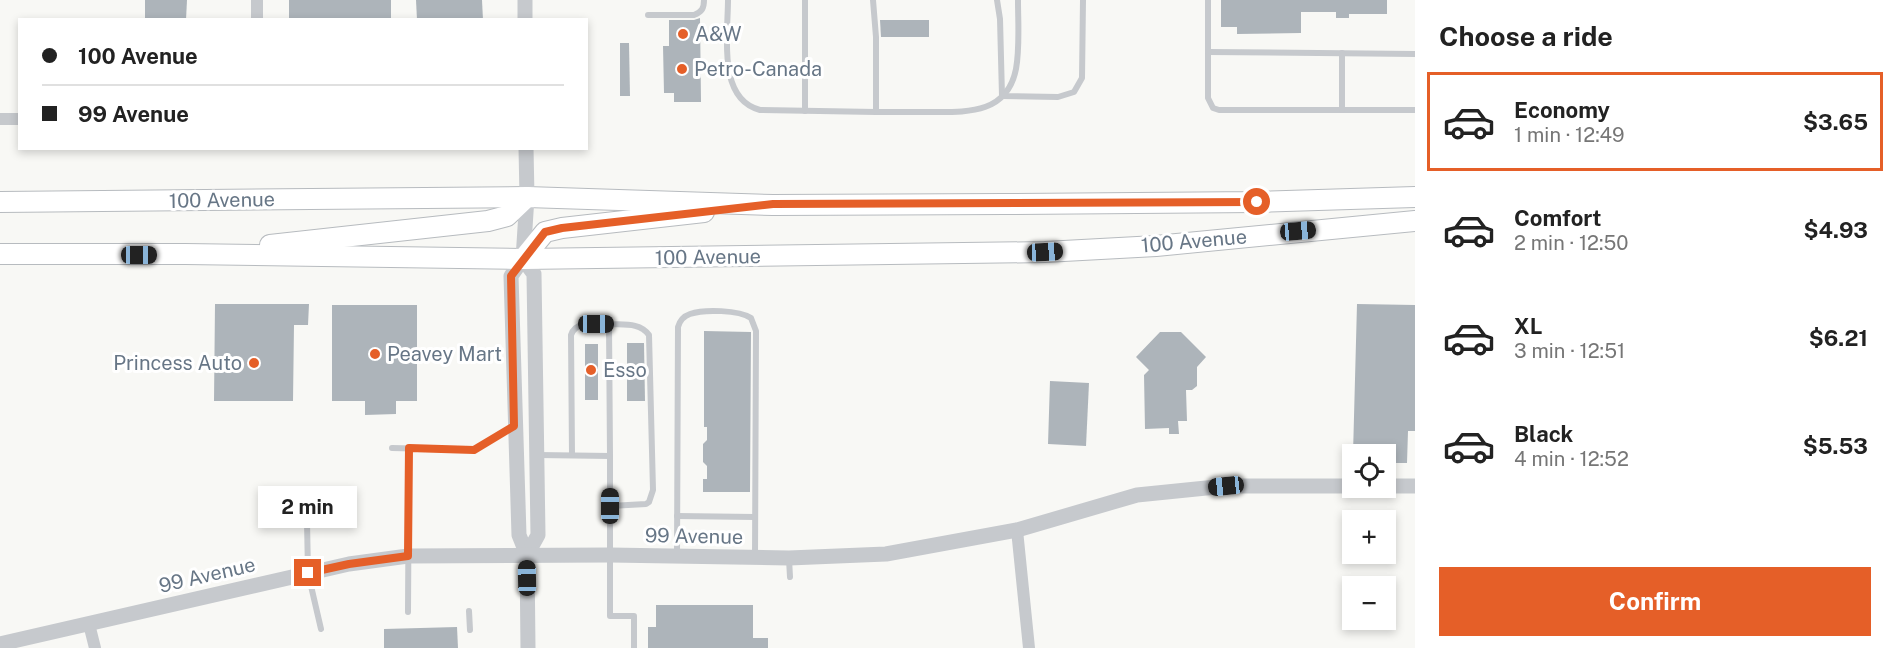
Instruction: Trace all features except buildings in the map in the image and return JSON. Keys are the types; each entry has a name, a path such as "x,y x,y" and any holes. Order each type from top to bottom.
{"main road":[{"name":"100 Avenue","path":"0,254 523,259 1045,252 1156,246 1394,210 1415,196"},
{"name":"100 Avenue","path":"0,202 527,197 773,204 1119,204 1394,210 1415,221"},
{"path":"185,255 488,222 507,216 527,197"},
{"path":"523,259 545,232 562,228 773,204"}],"street":[{"path":"257,0 257,18"},
{"path":"525,0 525,18"},
{"path":"0,119 18,119"},
{"path":"526,150 527,197 523,259 511,276 514,426 519,535 527,555 528,648"},
{"path":"523,259 534,274 538,535 527,555"},
{"name":"99 Avenue","path":"0,644 349,564 408,556 610,555 789,558 886,554 1017,530 1137,495 1226,486 1342,486"},
{"path":"1396,486 1415,486"},
{"path":"1017,530 1029,648"},
{"path":"88,624 95,648"}],"lane":[{"path":"648,15 694,15 703,9 704,0"},
{"path":"728,0 730,77 741,101 760,110 876,112 972,112 1002,96 1012,83 1016,70 1018,0"},
{"path":"805,0 805,111"},
{"path":"873,0 876,38 876,112"},
{"path":"997,0 1000,19 1002,96"},
{"path":"1002,96 1058,97 1074,92 1082,78 1083,0"},
{"path":"1208,0 1208,98 1213,108 1219,110 1415,110"},
{"path":"1208,52 1415,54"},
{"path":"1342,53 1342,110"},
{"path":"677,556 678,327 680,321 691,313 737,312 751,318 756,331 755,558"},
{"path":"572,455 571,335 573,329 577,326 609,324 642,328 649,335 653,490 646,504 610,506"},
{"path":"609,324 610,616 634,616 634,648"},
{"path":"392,448 474,450 514,426"},
{"path":"408,612 409,448"},
{"path":"536,455 610,456"},
{"path":"677,516 755,517"},
{"path":"308,521 308,573 321,629"},
{"path":"789,558 790,578"},
{"path":"469,611 470,630"}],"place":[{"name":"A&W","path":"683,34"},
{"name":"Petro-Canada","path":"682,69"},
{"name":"Peavey Mart","path":"375,354"},
{"name":"Princess Auto","path":"254,363"},
{"name":"Esso","path":"591,370"}],"route":[{"path":"308,573 349,564 408,556 409,448 474,450 514,426 511,276 545,232 562,228 773,204 1257,202"}]}
